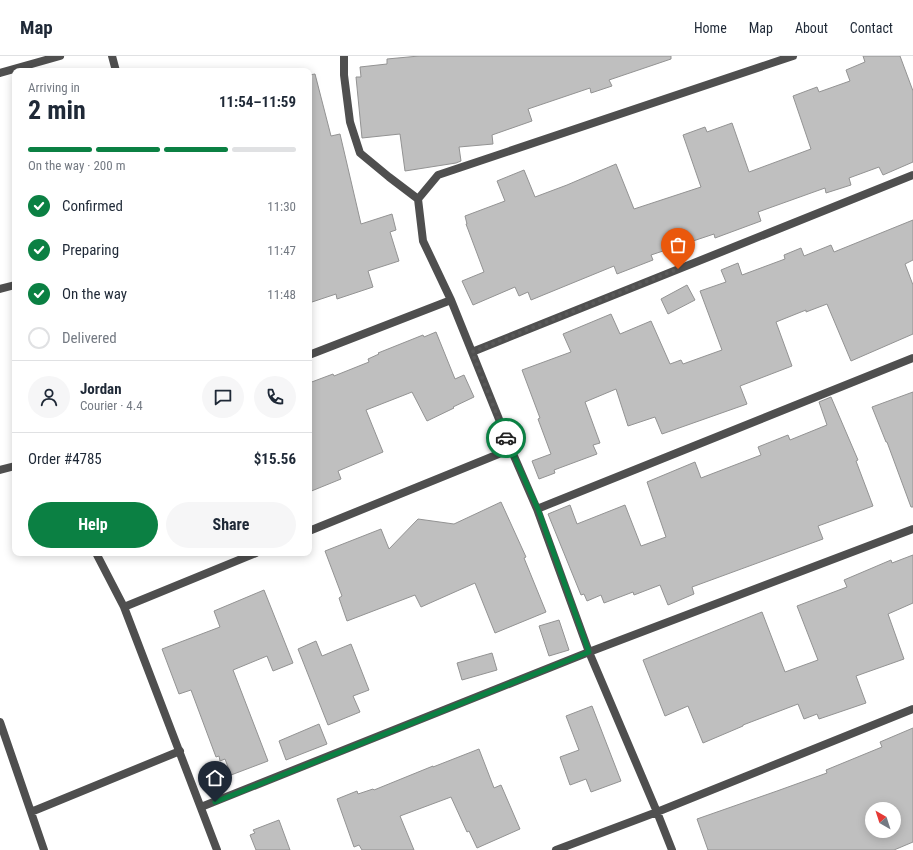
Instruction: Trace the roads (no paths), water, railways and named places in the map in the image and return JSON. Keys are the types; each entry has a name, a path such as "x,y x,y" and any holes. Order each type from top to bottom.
{"street":[{"path":"18,68 60,56"},
{"path":"112,56 115,68"},
{"path":"344,56 344,75 350,122 360,153 418,199 423,240 451,300 511,449 538,509 589,652 672,850"},
{"path":"418,199 438,175 792,56"},
{"path":"0,73 12,70"},
{"path":"472,352 913,174"},
{"path":"0,289 12,287"},
{"path":"312,354 451,300"},
{"path":"538,509 913,358"},
{"path":"312,530 511,449"},
{"path":"0,470 12,467"},
{"path":"201,807 589,652 913,529"},
{"path":"98,556 124,607 217,850"},
{"path":"124,607 249,556"},
{"path":"556,850 657,812 913,709"},
{"path":"0,722 44,850"},
{"path":"31,812 180,751"}]}
